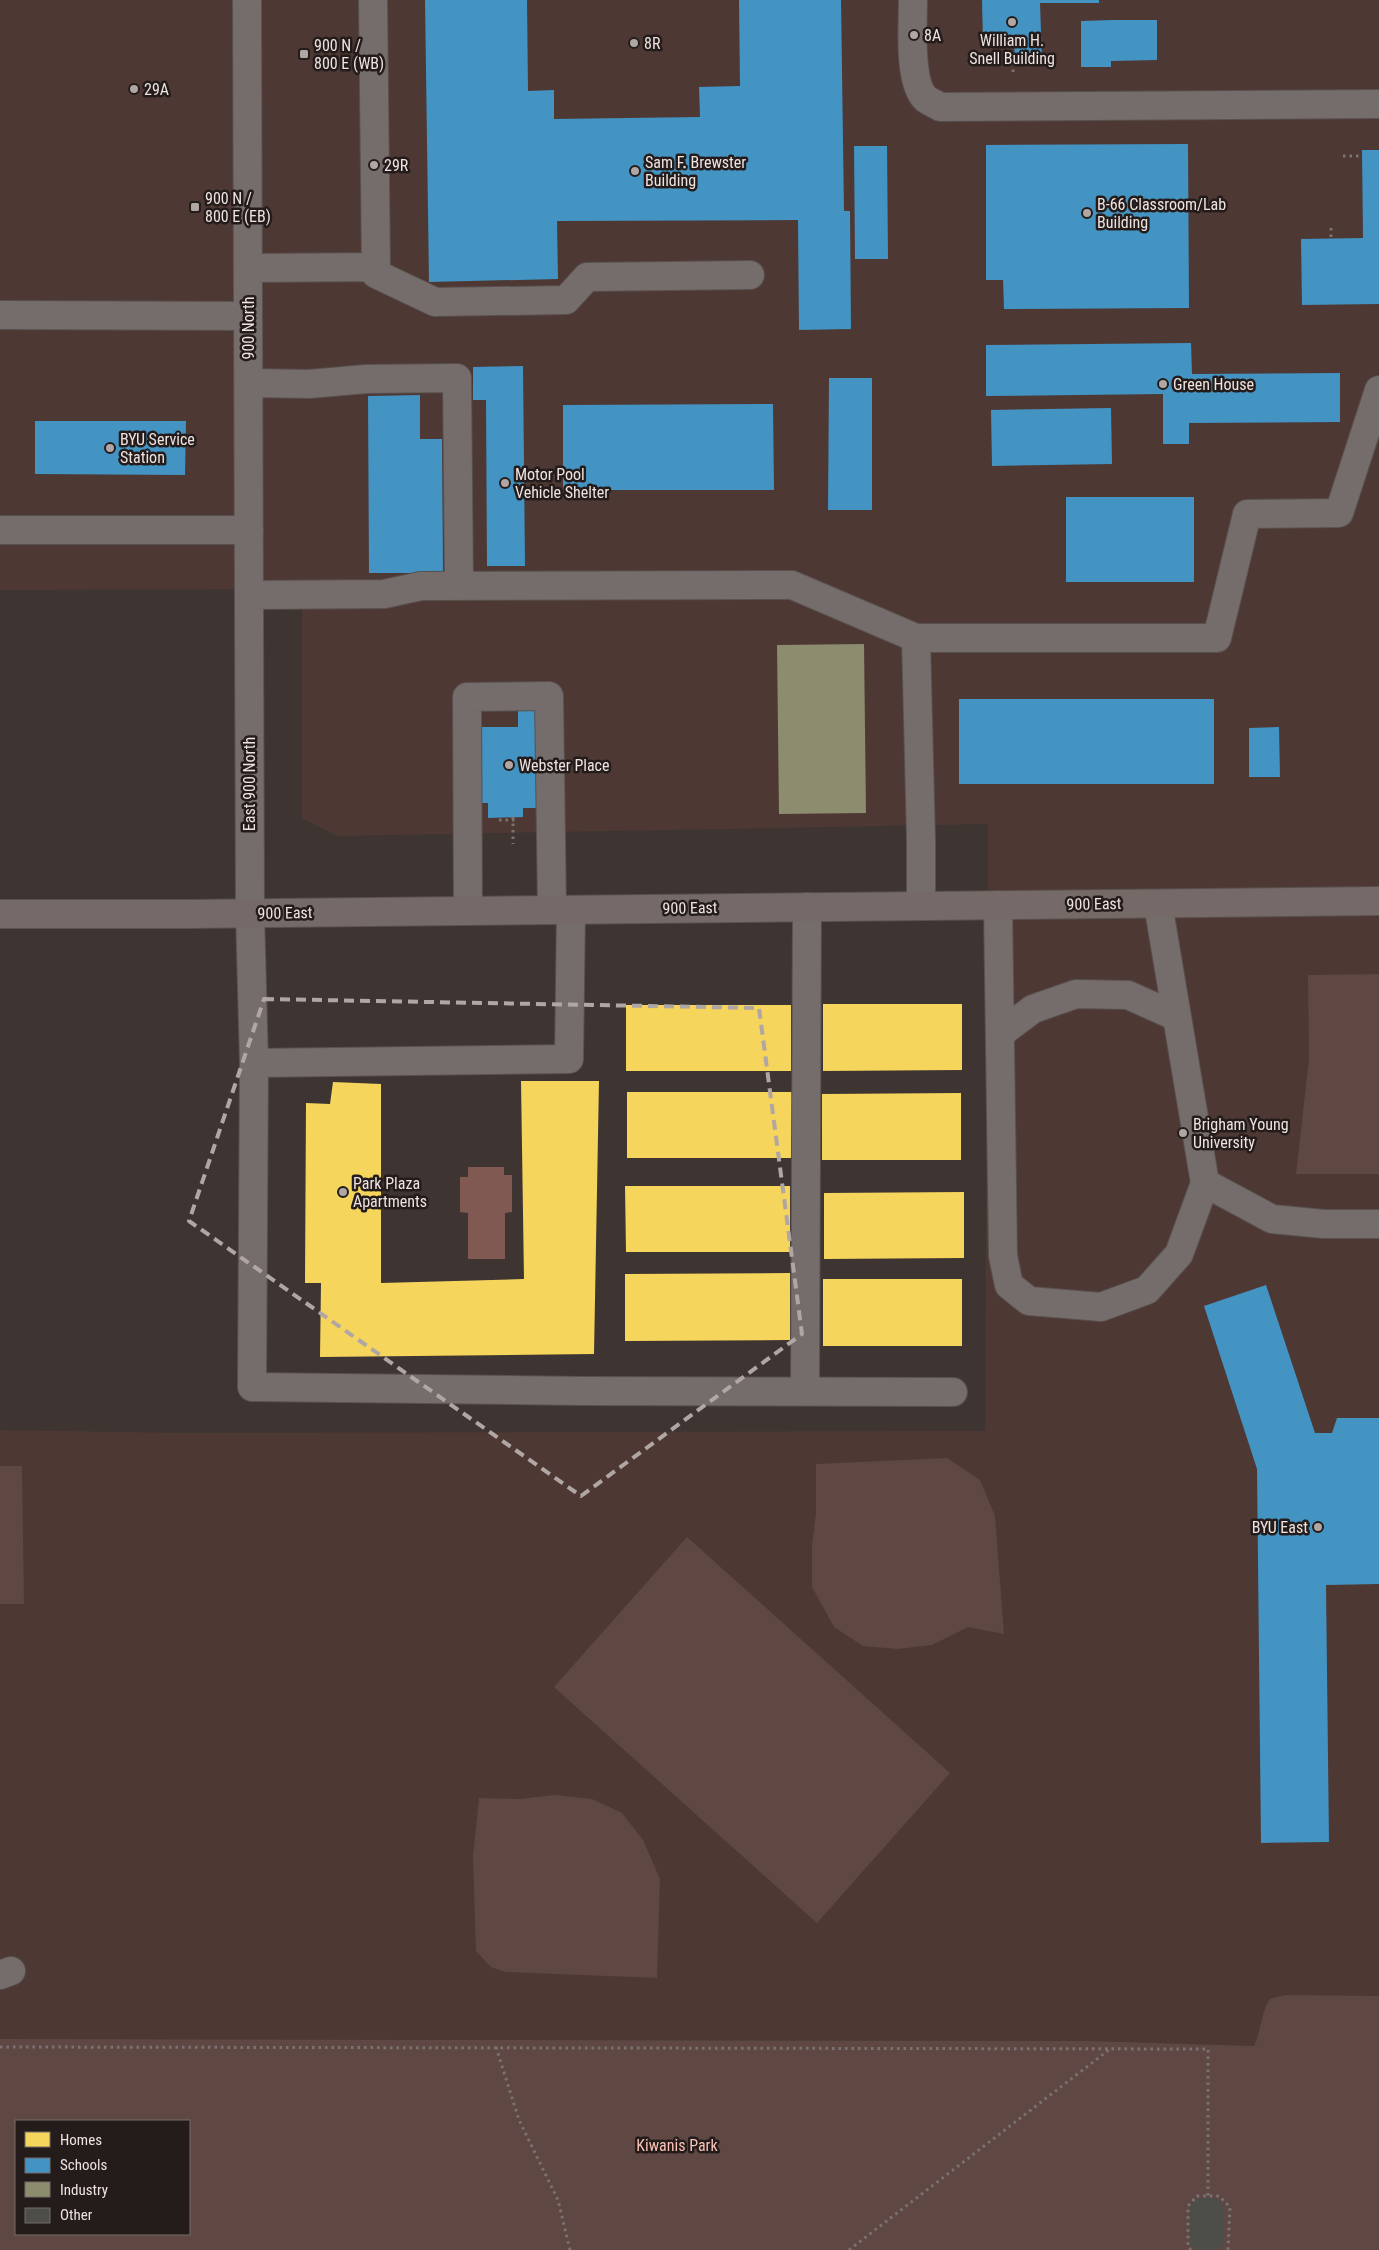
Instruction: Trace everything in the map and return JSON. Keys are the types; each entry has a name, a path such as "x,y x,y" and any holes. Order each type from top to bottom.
{"main road":[{"name":"900 East","path":"0,914 1379,902"}],"street":[{"name":"900 North","path":"248,0 249,656"},
{"path":"373,0 376,274 436,302 566,300 587,277 750,275"},
{"path":"913,0 913,56 916,80 925,99 940,107 1379,104"},
{"path":"248,268 376,267"},
{"path":"0,315 248,316"},
{"path":"249,383 309,384 366,379 457,378 459,585"},
{"path":"249,595 384,594 422,586 459,585 792,585 916,638 1217,638 1247,514 1339,513 1379,390"},
{"path":"0,530 249,530"},
{"path":"916,638 921,840 920,906"},
{"name":"East 900 North","path":"249,656 250,913 254,1063 252,1387 583,1391 806,1391"},
{"path":"254,1063 569,1059 561,910 550,818 549,696 466,696 468,911"},
{"path":"998,906 1003,1256 1009,1285 1029,1301 1101,1307 1147,1290 1179,1254 1205,1183 1158,904"},
{"path":"807,907 806,1391 953,1392"},
{"path":"1001,1033 1033,1008 1076,994 1128,996 1177,1017"},
{"path":"1205,1183 1272,1219 1324,1224 1379,1224"}],"path":[{"path":"1013,72 1013,64 1028,64 1028,61"},
{"path":"1344,156 1362,156"},
{"path":"1331,228 1331,239"},
{"path":"468,820 550,818"},
{"path":"513,819 513,844"},
{"path":"0,2047 1208,2049 1208,2196"},
{"path":"496,2048 520,2120 558,2200 570,2250"},
{"path":"849,2250 1110,2049"},
{"path":"1191,2250 1188,2247 1188,2206 1197,2196 1219,2196 1230,2207 1228,2250"}],"highlighted area":[{"path":"264,999 759,1008 802,1334 581,1496 189,1221"}],"shaded area":[{"name":"Brigham Young University","path":"0,0 1379,0 1379,2050 1088,2041 0,2039 0,1430 181,1433 985,1431 988,824 337,836 302,818 302,589 0,590"},
{"path":"468,1167 504,1167 504,1175 512,1175 512,1212 505,1213 505,1259 468,1259 468,1213 460,1212 460,1177 468,1177"}],"green space":[{"path":"1379,974 1379,1174 1296,1174 1309,1059 1308,975"},
{"path":"947,1458 980,1480 995,1516 1004,1634 968,1627 932,1645 897,1649 863,1646 834,1627 812,1587 812,1545 816,1513 816,1464"},
{"path":"0,1466 22,1466 24,1604 0,1604"},
{"path":"687,1537 950,1773 817,1923 554,1687"},
{"path":"554,1795 592,1799 622,1813 643,1840 660,1879 657,1978 505,1972 491,1967 476,1951 473,1857 479,1798 520,1799"},
{"name":"Kiwanis Park","path":"1285,1995 1379,1996 1379,2250 0,2250 0,2039 1088,2041 1254,2046 1270,1999"}],"building: Homes":[{"path":"823,1004 962,1004 962,1070 823,1071"},
{"path":"626,1005 791,1005 791,1071 626,1071"},
{"name":"Park Plaza Apartments","path":"521,1081 599,1081 594,1354 320,1357 321,1283 305,1283 306,1103 330,1104 333,1082 381,1084 381,1283 524,1279"},
{"path":"627,1092 792,1092 792,1158 627,1158"},
{"path":"961,1093 961,1160 822,1160 822,1094"},
{"path":"625,1186 790,1186 790,1252 626,1252"},
{"path":"964,1192 964,1258 824,1259 824,1193"},
{"path":"790,1273 790,1340 625,1341 625,1274"},
{"path":"823,1279 962,1279 962,1346 823,1346"}],"building: Schools":[{"name":"Sam F. Brewster Building","path":"425,0 527,0 528,91 554,90 554,119 700,117 699,87 740,86 739,0 841,0 844,211 850,211 851,329 799,330 798,220 557,221 558,279 429,282"},
{"name":"William H. Snell Building","path":"982,0 1099,0 1099,3 1040,3 1042,61 1015,62 1014,41 983,42"},
{"path":"1157,20 1157,60 1111,61 1111,67 1081,67 1081,21"},
{"name":"B-66 Classroom/Lab Building","path":"1188,144 1189,308 1004,309 1003,280 986,280 986,145"},
{"path":"854,146 887,146 888,259 855,259"},
{"path":"1362,150 1379,150 1379,304 1302,305 1301,239 1363,238"},
{"name":"Green House","path":"1191,343 1192,374 1340,373 1340,422 1189,423 1189,444 1163,444 1163,394 986,396 986,345"},
{"name":"Motor Pool Vehicle Shelter","path":"523,366 525,566 487,566 486,400 473,400 473,367"},
{"path":"829,378 872,378 872,510 828,510"},
{"path":"420,395 420,439 442,439 443,573 369,573 368,396"},
{"path":"773,404 774,490 563,490 563,405"},
{"path":"1111,408 1112,464 992,466 991,410"},
{"name":"BYU Service Station","path":"35,421 186,421 185,475 35,474"},
{"path":"1066,497 1194,497 1194,582 1066,582"},
{"path":"959,699 1214,699 1214,784 959,784"},
{"name":"Webster Place","path":"542,710 544,808 523,808 523,817 488,818 488,803 476,803 474,727 518,727 518,711"},
{"path":"1279,727 1280,777 1249,777 1249,728"},
{"name":"BYU East","path":"1266,1285 1315,1433 1332,1433 1337,1418 1379,1418 1379,1584 1326,1585 1329,1842 1261,1843 1257,1469 1204,1306"}],"building: Industry":[{"path":"864,644 866,813 779,814 777,645"}],"building: Other":[{"path":"1198,2198 1216,2198 1224,2206 1224,2244 1218,2250 1195,2250 1189,2244 1189,2206"}],"place":[{"name":"William H. Snell Building","path":"1012,22"},
{"name":"8A","path":"914,35"},
{"name":"8R","path":"634,43"},
{"name":"900 N / 800 E (WB)","path":"304,54"},
{"name":"29A","path":"134,89"},
{"name":"29R","path":"374,165"},
{"name":"Sam F. Brewster Building","path":"635,171"},
{"name":"900 N / 800 E (EB)","path":"195,207"},
{"name":"B-66 Classroom/Lab Building","path":"1087,213"},
{"name":"Green House","path":"1163,384"},
{"name":"BYU Service Station","path":"110,448"},
{"name":"Motor Pool Vehicle Shelter","path":"505,483"},
{"name":"Webster Place","path":"509,765"},
{"name":"Brigham Young University","path":"1183,1133"},
{"name":"Park Plaza Apartments","path":"343,1192"},
{"name":"BYU East","path":"1318,1527"}]}
